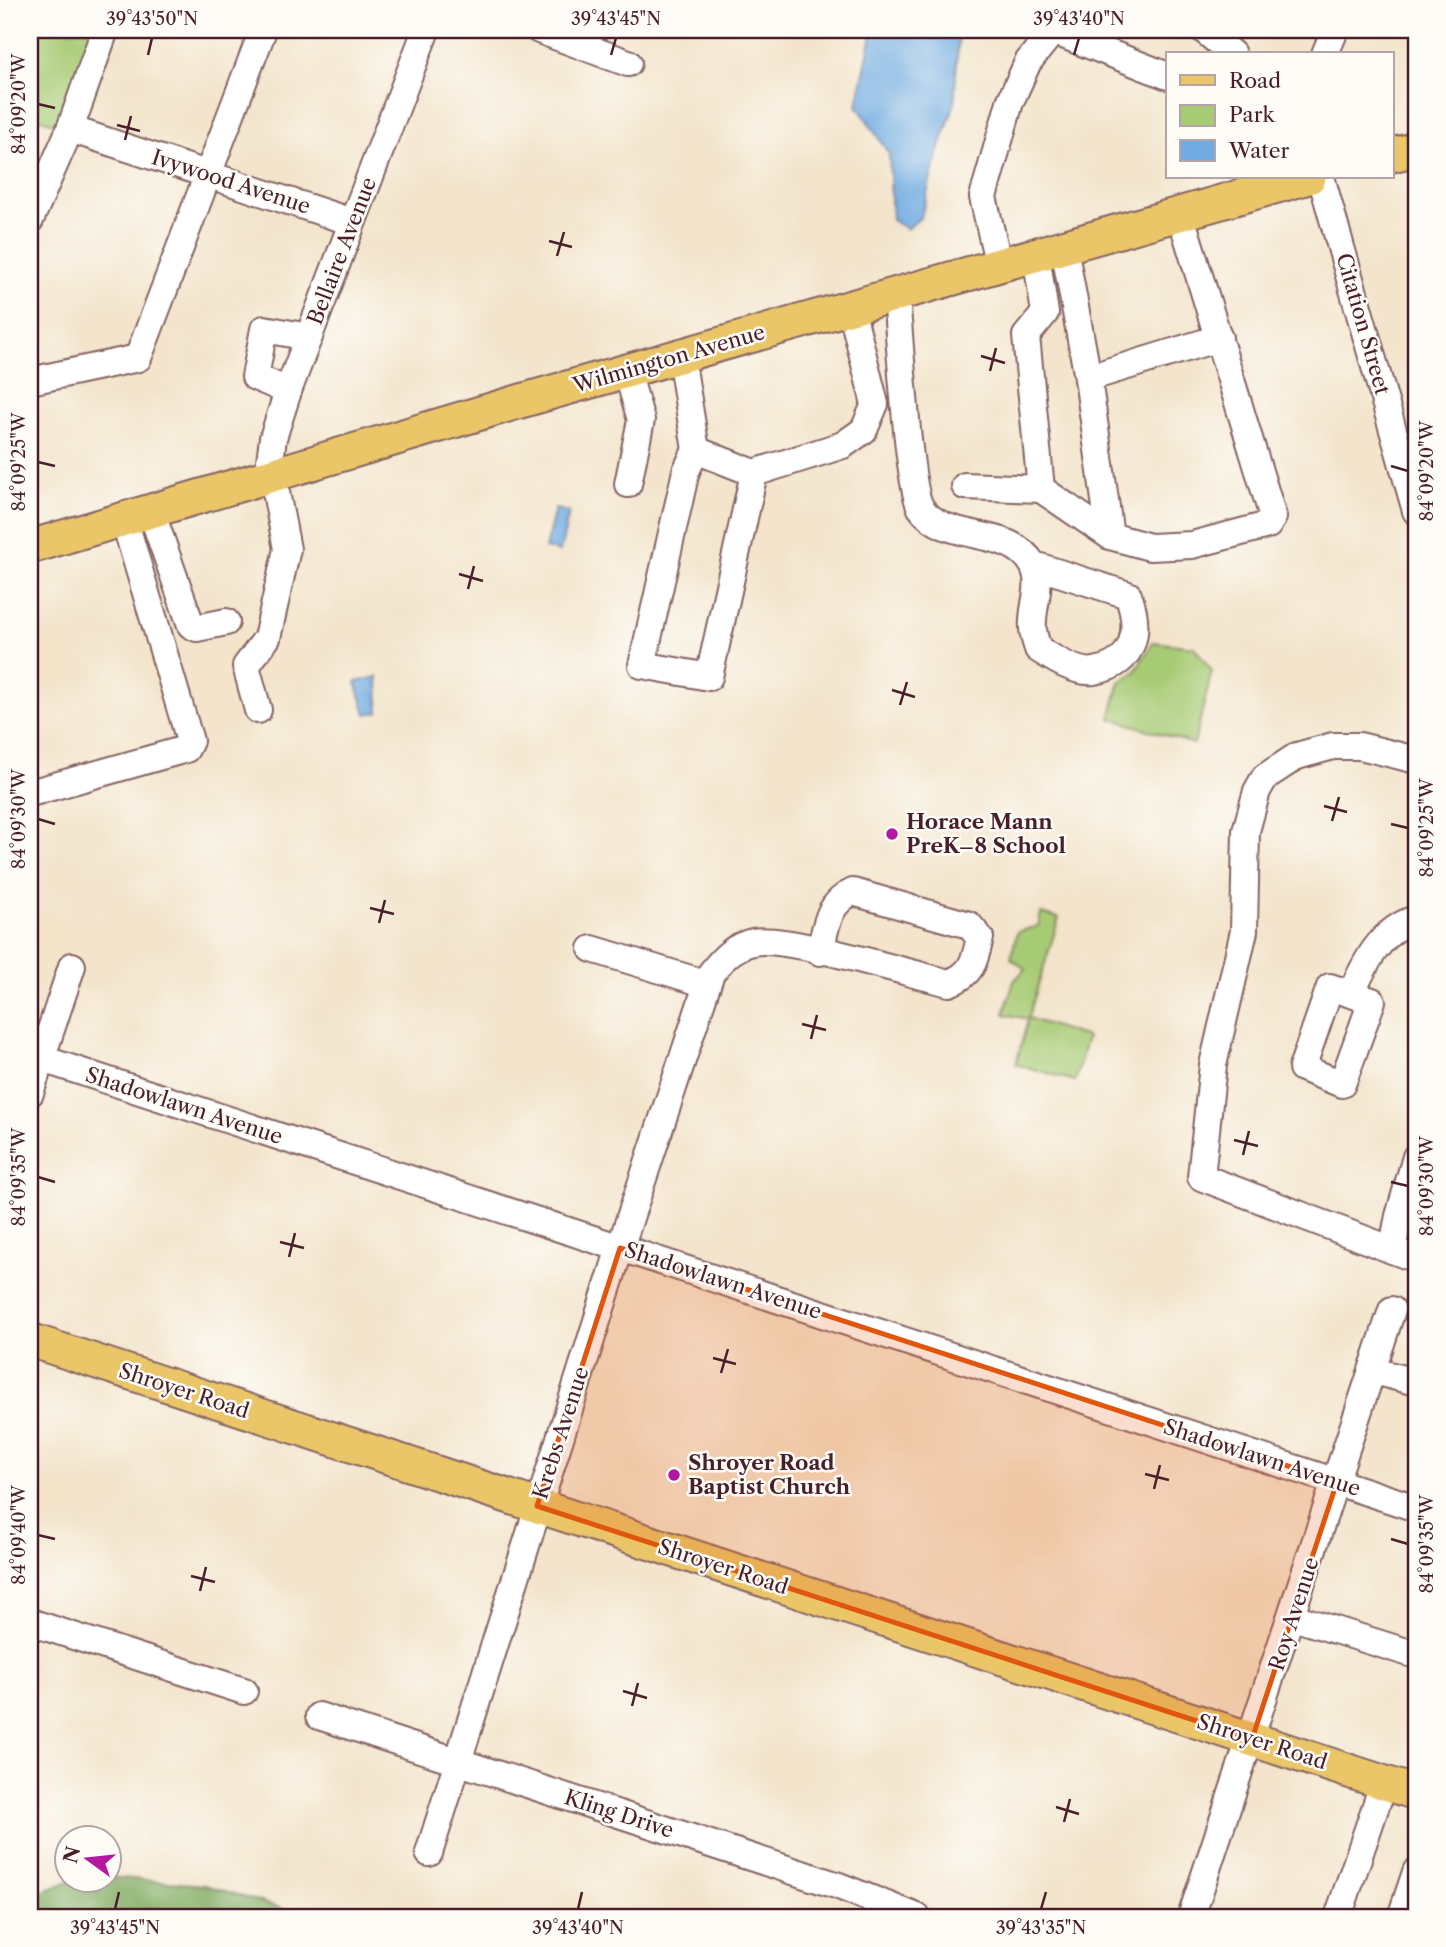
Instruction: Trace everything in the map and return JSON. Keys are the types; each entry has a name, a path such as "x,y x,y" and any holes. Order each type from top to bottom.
{"main road":[{"path":"1394,154 1416,149"},
{"name":"Wilmington Avenue","path":"30,547 628,371 1306,178"},
{"name":"Shroyer Road","path":"30,1340 1416,1793"}],"street":[{"path":"30,220 70,129 105,30"},
{"path":"30,381 138,358 263,30"},
{"name":"Bellaire Avenue","path":"258,710 246,666 267,638 287,549 272,476 273,438 288,391 426,30"},
{"path":"538,30 628,64"},
{"path":"1205,30 1229,52"},
{"path":"1326,52 1335,30"},
{"path":"999,266 983,197 1010,102 1021,76 1028,62 1054,31 1166,75"},
{"name":"Ivywood Avenue","path":"70,129 352,222"},
{"name":"Citation Street","path":"1309,178 1416,512"},
{"path":"965,486 1041,489 1110,536 1150,547 1192,545 1268,525 1273,517 1180,214"},
{"path":"1050,251 1088,378 1110,536"},
{"path":"1041,489 1026,336 1045,313 1050,251"},
{"path":"896,295 909,438 920,507 936,521 1018,547 1034,565 1038,584 1032,627 1038,649 1056,661 1092,672 1121,660 1133,642 1137,618 1128,594 1034,565"},
{"path":"696,450 754,473 843,444 864,430 875,404 851,308"},
{"path":"288,391 255,377 264,329 309,337"},
{"path":"1088,378 1219,338"},
{"path":"681,356 696,450 686,471 642,665 709,677 754,473"},
{"path":"628,371 640,420 628,484"},
{"path":"138,515 191,625 197,628 226,622"},
{"path":"30,793 186,749 190,741 138,515"},
{"path":"1416,760 1360,746 1333,746 1297,755 1265,777 1257,791 1246,831 1244,931 1213,1065 1201,1177 1404,1255 1399,1216 1416,1157"},
{"name":"Krebs Avenue","path":"429,1853 537,1506 696,1014 708,984 726,954 753,942 775,941 820,952 949,983 965,978 974,962 980,937 969,925 853,892 839,898 829,915 820,952"},
{"path":"1351,994 1365,963 1379,944 1405,922 1416,919"},
{"path":"592,949 708,984"},
{"path":"30,1093 35,1057 72,967"},
{"name":"Shadowlawn Avenue","path":"35,1057 1416,1508"},
{"name":"Roy Avenue","path":"1191,1917 1293,1617 1392,1310"},
{"path":"1373,1371 1416,1382"},
{"path":"1293,1617 1416,1655"},
{"path":"30,1622 244,1691"},
{"name":"Kling Drive","path":"318,1716 839,1886 917,1917"},
{"path":"1338,1917 1384,1782"},
{"path":"1401,1917 1416,1872"}],"highlighted area":[{"path":"620,1248 1337,1482 1252,1739 537,1506"}],"green space":[{"path":"30,30 105,30 70,129 30,115"},
{"path":"1153,642 1194,647 1212,671 1194,744 1110,718 1120,682 1135,672"},
{"path":"1041,913 1059,918 1028,1018 1087,1037 1075,1081 1016,1064 1028,1019 1004,1014 1014,981 1025,969 1011,958 1017,932 1038,926"},
{"path":"122,1878 205,1885 310,1917 30,1917 30,1897 52,1888 52,1895 122,1895"}],"water":[{"path":"873,30 959,30 954,105 921,217 907,229 892,220 889,154 857,105"},
{"path":"555,509 569,512 560,552 545,548"},
{"path":"378,677 379,712 366,714 356,682"}],"place":[{"name":"Horace Mann PreK–8 School","path":"892,834"},
{"name":"Shroyer Road Baptist Church","path":"674,1475"}]}
